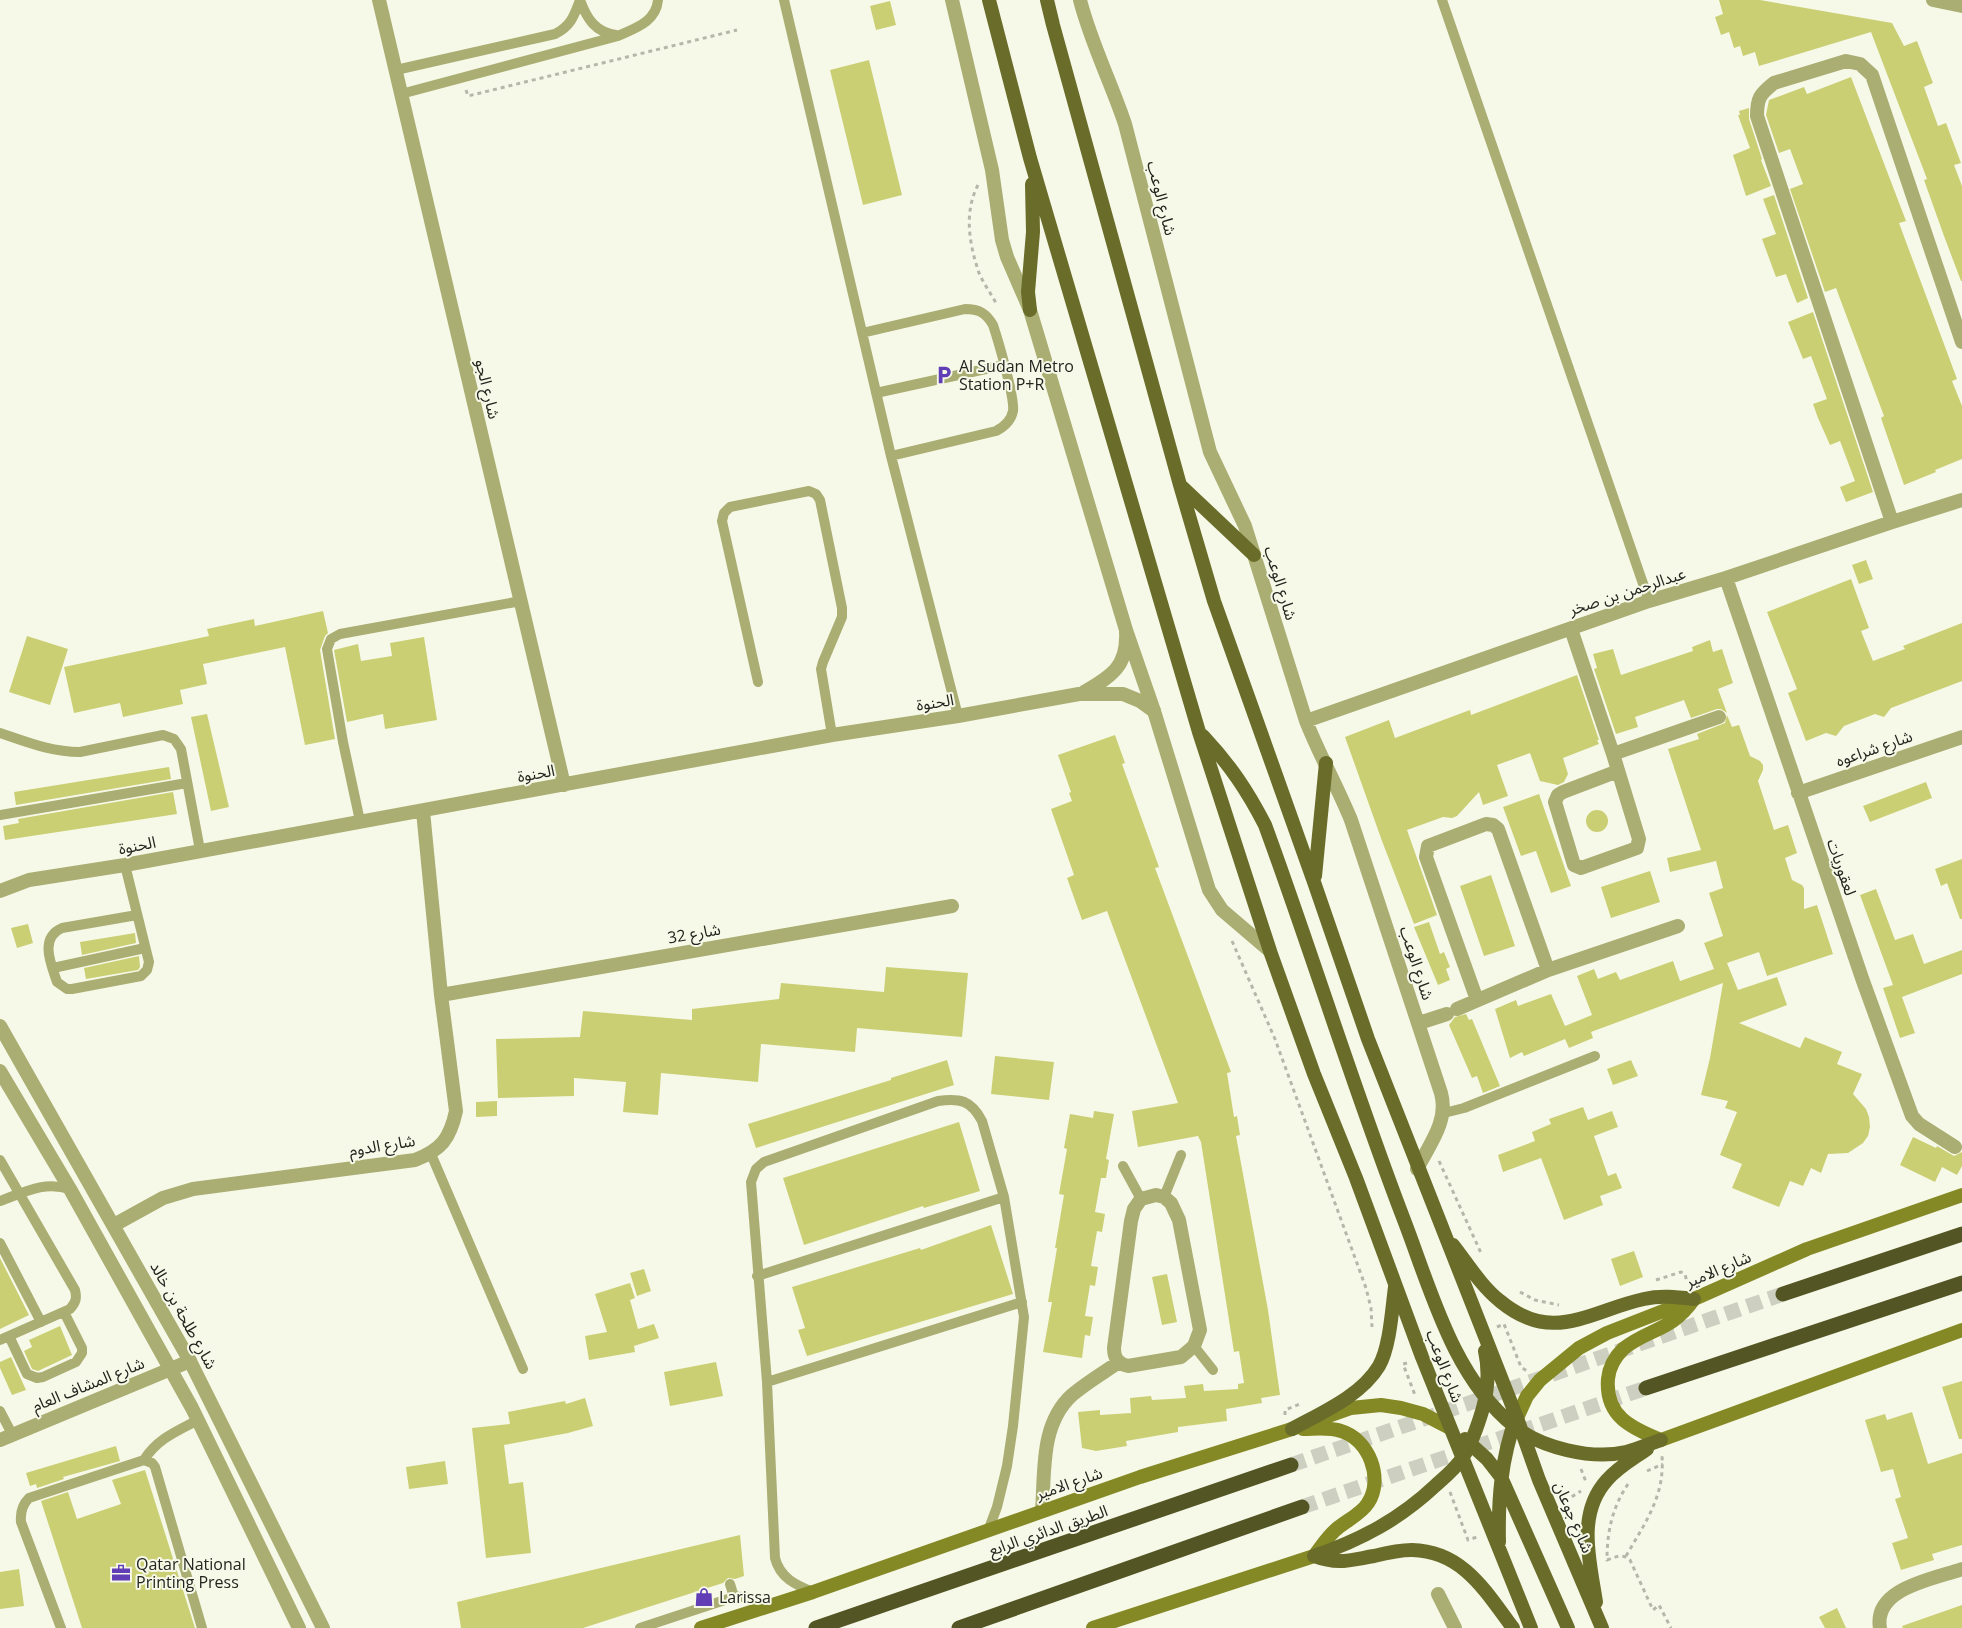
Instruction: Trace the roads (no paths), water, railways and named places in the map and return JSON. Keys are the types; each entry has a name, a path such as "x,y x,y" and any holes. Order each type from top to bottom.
{"highway":[{"path":"1783,1294 1962,1234"},
{"path":"1646,1388 1962,1283"},
{"name":"الطريق الدائري الرابع","path":"816,1628 1291,1465"},
{"path":"959,1628 1302,1507"}],"main road":[{"name":"شارع الوعب","path":"989,0 1030,158 1199,732 1270,951 1314,1074 1450,1428"},
{"path":"1047,0 1055,35 1180,485 1214,601 1368,1039 1518,1425 1505,1451 1501,1477 1498,1504 1499,1550"},
{"path":"1030,158 1033,207 1028,283 1030,310"},
{"path":"1180,485 1254,554"},
{"path":"1199,732 1225,760 1247,791 1265,825 1387,1176 1449,1337 1469,1376 1486,1397 1518,1425 1548,1444 1576,1452 1593,1454 1624,1452 1962,1330"},
{"path":"1314,882 1326,763"},
{"name":"شارع الامير","path":"1518,1425 1528,1396 1540,1380 1579,1348 1607,1333 1694,1299 1806,1249 1962,1196"},
{"path":"1443,1232 1499,1301 1533,1320 1552,1324 1570,1322 1643,1299 1658,1297 1694,1299"},
{"path":"1292,1429 1344,1399 1361,1386 1378,1367 1383,1355 1390,1324 1395,1283"},
{"path":"1661,1440 1628,1425 1618,1415 1610,1402 1607,1388 1608,1374 1614,1361 1623,1350 1678,1319 1694,1299"},
{"path":"1092,1628 1314,1556 1350,1543 1398,1518 1422,1499 1462,1458 1480,1421 1486,1397 1488,1375 1482,1329"},
{"name":"شارع الامير","path":"701,1628 813,1592 1140,1477 1292,1429 1351,1408 1381,1405 1423,1414 1450,1428"},
{"name":"شارع جوعان","path":"1518,1425 1600,1624"},
{"path":"1450,1428 1487,1459 1501,1477 1568,1628"},
{"path":"1450,1428 1531,1628"},
{"path":"1292,1429 1343,1431 1359,1442 1370,1458 1375,1473 1374,1492 1368,1505 1328,1537 1314,1556"},
{"path":"1600,1624 1588,1553 1587,1532 1590,1509 1597,1492 1616,1470 1661,1440"},
{"path":"1314,1556 1338,1562 1412,1550 1456,1562 1474,1576 1513,1628"}],"street":[{"name":"شارع الجو","path":"379,0 564,785"},
{"name":"شارع الوعب","path":"952,0 992,170 1002,240 1007,257 1030,310 1126,630 1154,711 1210,890 1214,900 1222,910 1270,951"},
{"name":"شارع الوعب","path":"1080,0 1092,40 1125,124 1210,452 1245,526 1315,745 1326,763 1351,820 1419,1023 1444,1104 1444,1113"},
{"path":"1933,0 1962,6"},
{"path":"1892,522 1757,116 1757,100 1764,90 1774,83 1846,60 1860,64 1872,75 1962,342"},
{"name":"عبدالرحمن بن صخر","path":"1306,721 1649,601 1726,578 1962,500"},
{"name":"لعقوريات","path":"1726,578 1798,793 1912,1116 1919,1124 1956,1147"},
{"path":"1571,629 1613,754 1639,839 1638,848 1581,868 1577,867 1574,865 1556,802 1558,795 1618,771"},
{"name":"الحنوة","path":"1079,694 1107,679 1117,670 1127,644 1126,630"},
{"name":"الحنوة","path":"0,891 29,880 125,865 832,735 958,716 1079,694 1123,694 1140,701 1154,711"},
{"path":"1613,754 1719,717"},
{"name":"شارع شراعوه","path":"1798,793 1962,737"},
{"name":"شارع الدوم","path":"114,1225 162,1198 193,1189 414,1160 430,1154 444,1143 452,1128 456,1111 423,810"},
{"path":"1477,1000 1426,857 1428,846 1486,824 1493,825 1498,830 1548,970"},
{"name":"شارع 32","path":"442,995 952,906"},
{"path":"1419,1023 1452,1012 1548,970 1678,926"},
{"name":"شارع طلحة بن خالد","path":"0,1026 190,1361 323,1628"},
{"path":"0,1071 70,1189 171,1369 198,1420 299,1628"},
{"path":"1417,1168 1431,1143 1444,1113"},
{"path":"1148,1196 1164,1197 1176,1211 1200,1330 1194,1346 1181,1356 1174,1359 1128,1366 1115,1358 1114,1348 1131,1221 1134,1209 1141,1199 1148,1196"},
{"name":"شارع المشاف العام","path":"6,1437 190,1361"},
{"path":"1042,1511 1048,1433 1057,1413 1071,1396 1119,1362"},
{"path":"1880,1628 1879,1621 1884,1604 1894,1594 1962,1569"},
{"path":"1438,1594 1455,1628"}],"lane":[{"path":"396,70 555,34 568,26 574,18 580,0"},
{"path":"580,0 584,12 592,24 608,34 618,36"},
{"path":"401,94 618,36 647,22 657,8 658,0"},
{"path":"784,0 891,456 958,716"},
{"path":"1442,0 1649,601"},
{"path":"862,333 965,308 982,312 993,325 1014,405 1013,414 1003,427 996,431 891,456"},
{"path":"876,393 1004,365"},
{"path":"758,682 722,521 724,513 730,507 809,491 816,494 820,500 842,608 842,617 823,662 822,669 832,735"},
{"path":"360,821 326,649 331,638 340,634 521,601"},
{"path":"0,733 41,748 70,752 80,752 163,735 169,736 174,739 181,749 200,850"},
{"path":"0,815 187,782"},
{"path":"125,865 146,948 149,966 145,974 66,989 57,982 48,942 55,931 62,928 137,915"},
{"path":"53,968 146,948"},
{"path":"1444,1113 1464,1108 1595,1056"},
{"path":"813,1592 798,1586 785,1576 777,1567 775,1558 766,1382 752,1182 756,1169 764,1162 778,1156 938,1101 952,1099 965,1102 976,1109 982,1121 1004,1197 1024,1317 1014,1426 1003,1486 988,1531"},
{"path":"430,1154 523,1369"},
{"path":"1164,1197 1181,1155"},
{"path":"0,1160 75,1290 76,1296 75,1304 70,1309 4,1338 27,1374 37,1378 43,1377 76,1362 82,1353 82,1348 64,1312"},
{"path":"1123,1166 1141,1199"},
{"path":"0,1200 37,1187 49,1185 70,1189"},
{"path":"758,1276 1004,1197"},
{"path":"0,1243 40,1322"},
{"path":"766,1382 1022,1302"},
{"path":"1194,1346 1214,1370"},
{"path":"0,1411 6,1437"},
{"path":"144,1460 149,1451 164,1438 198,1420"},
{"path":"61,1628 21,1522 22,1509 29,1498 144,1460 152,1463 155,1467 202,1628"},
{"path":"730,1584 734,1597"},
{"path":"640,1628 734,1597 751,1598 767,1606"}],"tunnel":[{"path":"1291,1465 1783,1294"},
{"path":"1302,1507 1646,1388"}],"place":[{"name":"Al Sudan Metro Station P+R","path":"944,375"},
{"name":"Qatar National Printing Press","path":"121,1573"},
{"name":"Larissa","path":"704,1597"}]}
